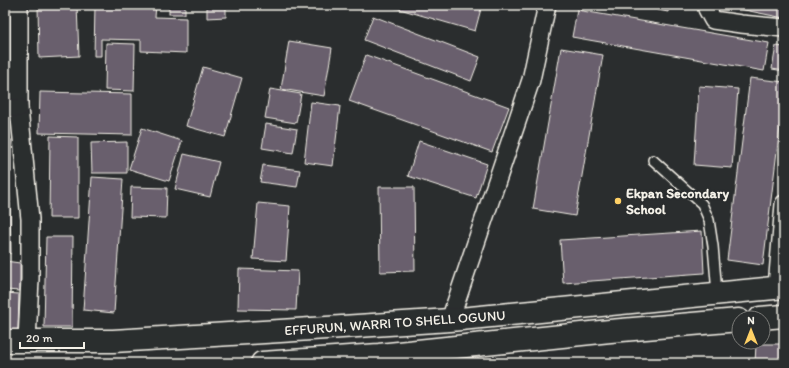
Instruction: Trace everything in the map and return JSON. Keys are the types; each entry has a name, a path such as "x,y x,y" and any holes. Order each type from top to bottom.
{"main road":[{"name":"EFFURUN, WARRI TO SHELL OGUNU","path":"5,341 113,341 280,332 450,320 781,287"},
{"path":"771,317 784,316"},
{"name":"EFFURUN, WARRI TO SHELL OGUNU","path":"262,363 379,355 731,321"}],"street":[{"path":"450,320 531,80 547,5"},
{"path":"707,5 707,9 713,20 784,28"},
{"path":"14,8 12,108 30,219 30,279 26,341"},
{"path":"781,287 784,204"}],"lane":[{"path":"653,160 702,204 709,220 717,293"}],"building":[{"path":"38,5 77,5 79,56 39,58"},
{"path":"95,5 156,5 155,17 186,18 186,53 141,51 141,40 101,39 101,56 94,56"},
{"path":"169,5 185,5 185,14 169,14"},
{"path":"207,5 226,5 226,17 207,18"},
{"path":"386,5 482,5 475,31"},
{"path":"633,5 669,5 668,12"},
{"path":"720,5 784,5 784,18"},
{"path":"577,10 769,43 764,71 572,37"},
{"path":"373,16 480,57 471,81 364,40"},
{"path":"289,41 332,48 324,96 281,89"},
{"path":"106,43 135,44 134,91 105,90"},
{"path":"776,46 784,47 784,71 772,69"},
{"path":"561,48 603,55 575,216 533,209"},
{"path":"366,55 509,107 492,152 349,101"},
{"path":"203,67 242,78 225,137 186,126"},
{"path":"750,78 784,82 784,94 763,265 727,260"},
{"path":"699,86 738,89 732,168 694,165"},
{"path":"270,89 301,94 296,123 265,118"},
{"path":"40,92 132,94 132,135 39,133"},
{"path":"311,102 340,106 333,166 304,162"},
{"path":"266,124 297,129 293,153 262,148"},
{"path":"142,128 182,141 169,181 129,169"},
{"path":"50,136 78,137 78,218 49,218"},
{"path":"5,140 11,140 11,172 5,172"},
{"path":"419,141 487,164 476,198 408,176"},
{"path":"127,142 127,173 92,173 91,143"},
{"path":"184,154 219,162 210,197 175,189"},
{"path":"263,165 300,170 297,187 260,182"},
{"path":"5,176 9,176 10,202 5,202"},
{"path":"92,177 123,179 114,313 83,310"},
{"path":"131,187 167,188 166,218 130,217"},
{"path":"379,187 414,187 415,271 380,272"},
{"path":"10,203 11,253 5,254 5,204"},
{"path":"258,203 290,206 286,261 253,259"},
{"path":"702,231 704,273 563,283 560,240"},
{"path":"46,237 73,237 72,327 44,327"},
{"path":"5,261 20,263 20,291 5,290"},
{"path":"239,269 298,271 296,310 238,309"},
{"path":"5,293 19,294 18,330 5,330"},
{"path":"771,344 784,344 784,363 755,363 756,350 771,350"}],"place":[{"name":"Ekpan Secondary School","path":"618,201"}]}
